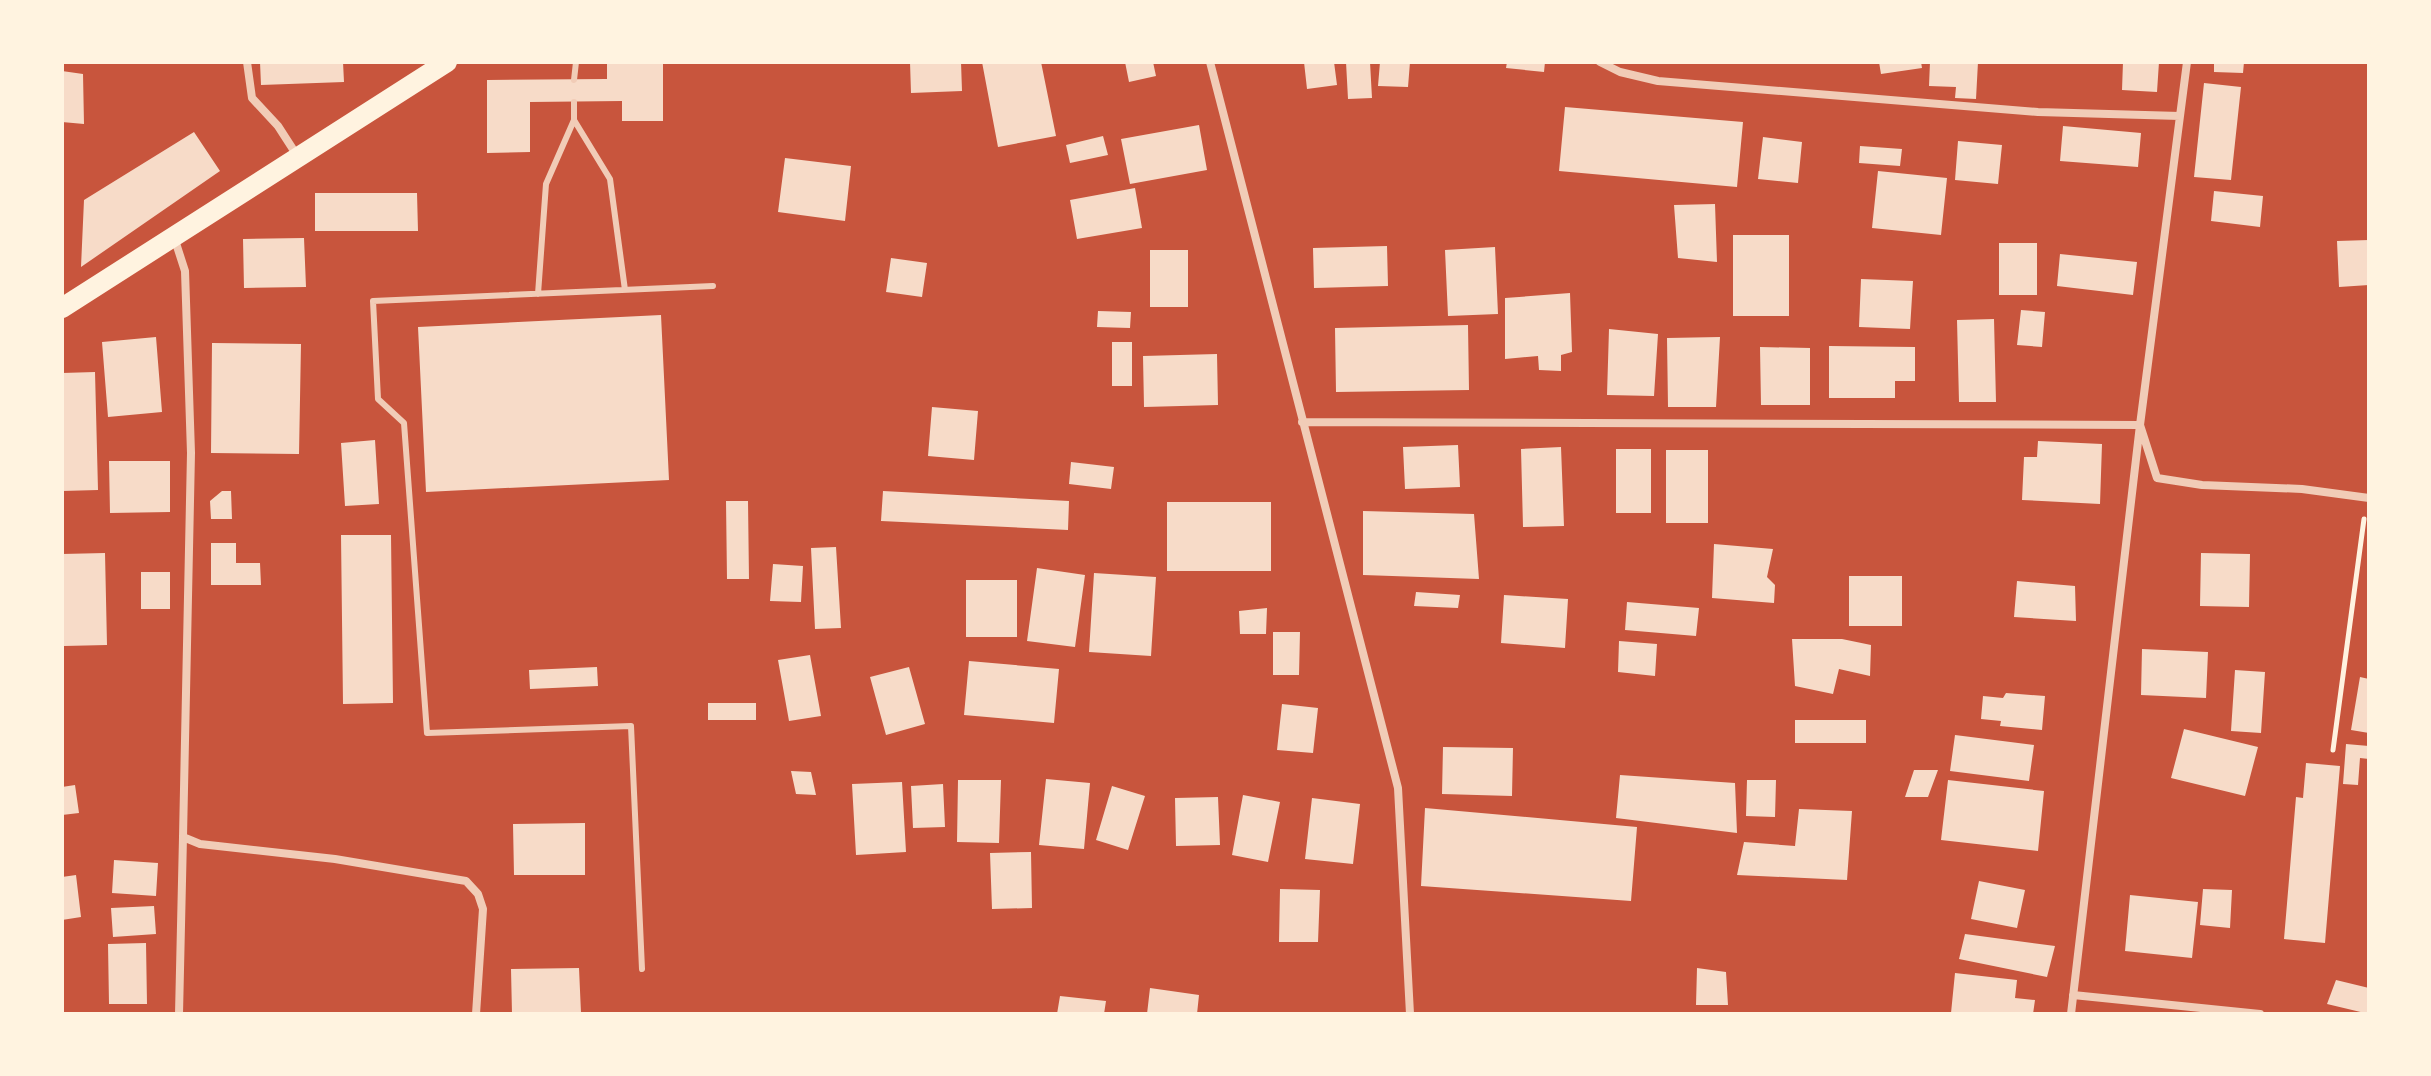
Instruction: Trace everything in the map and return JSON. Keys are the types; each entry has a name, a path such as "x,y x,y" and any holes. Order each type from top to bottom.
{"main road":[{"path":"62,308 447,62"}],"street":[{"path":"247,62 252,98 278,126 298,157"},
{"path":"1210,62 1398,788 1410,1014"},
{"path":"1600,62 1620,72 1658,81 2038,112 2180,116"},
{"path":"2071,1014 2140,425 2187,62"},
{"path":"174,236 185,271 191,453 179,1014"},
{"path":"1302,422 2140,425"},
{"path":"2140,425 2157,478 2202,485 2302,489 2368,498"},
{"path":"183,837 200,844 335,859 466,881 478,894 483,909 476,1014"},
{"path":"2073,995 2260,1014"}],"lane":[{"path":"574,80 576,62"},
{"path":"538,294 546,184 574,120 574,102"},
{"path":"574,120 610,179 625,290"},
{"path":"642,969 631,726 427,733 404,423 378,399 373,301 713,286"}],"path":[{"path":"2333,750 2368,498"}],"building":[{"path":"260,62 343,62 344,82 261,85"},
{"path":"607,62 663,62 663,121 622,121 622,101 530,102 530,152 487,153 487,80 607,79"},
{"path":"910,62 961,62 962,91 911,93"},
{"path":"982,62 1041,62 1056,136 998,147"},
{"path":"1125,62 1153,62 1156,76 1129,82"},
{"path":"1304,62 1334,62 1337,85 1307,89"},
{"path":"1346,62 1370,62 1372,98 1348,99"},
{"path":"1380,62 1410,62 1408,87 1378,86"},
{"path":"1507,62 1545,62 1544,72 1506,68"},
{"path":"1879,62 1921,62 1922,68 1881,74"},
{"path":"1930,62 1978,62 1976,99 1955,98 1956,87 1929,86"},
{"path":"2123,62 2159,62 2157,92 2122,90"},
{"path":"2214,62 2244,62 2243,73 2214,72"},
{"path":"62,71 83,74 84,124 62,122"},
{"path":"2204,83 2241,87 2231,180 2194,177"},
{"path":"1565,107 1743,122 1737,187 1559,171"},
{"path":"1199,125 1207,170 1130,184 1121,139"},
{"path":"2063,126 2141,133 2138,167 2060,161"},
{"path":"194,132 220,171 81,267 84,200"},
{"path":"1103,136 1108,155 1070,163 1066,145"},
{"path":"1763,137 1802,142 1798,183 1758,179"},
{"path":"1958,141 2002,145 1998,184 1955,180"},
{"path":"1860,146 1902,149 1900,166 1859,163"},
{"path":"785,158 851,166 845,221 778,212"},
{"path":"1878,171 1947,178 1941,235 1872,228"},
{"path":"1135,188 1142,228 1077,239 1070,200"},
{"path":"2214,191 2263,196 2260,227 2211,221"},
{"path":"315,193 417,193 418,231 315,231"},
{"path":"1715,204 1717,262 1678,258 1674,205"},
{"path":"1733,235 1789,235 1789,316 1733,316"},
{"path":"304,238 306,287 244,288 243,239"},
{"path":"2369,240 2369,285 2339,287 2337,241"},
{"path":"1999,243 2037,243 2037,295 1999,295"},
{"path":"1387,246 1388,286 1314,288 1313,248"},
{"path":"1495,247 1498,314 1448,316 1445,250"},
{"path":"1150,250 1188,250 1188,307 1150,307"},
{"path":"2060,254 2137,262 2133,295 2057,286"},
{"path":"891,258 927,263 922,297 886,292"},
{"path":"1861,279 1913,281 1910,329 1859,327"},
{"path":"1570,293 1572,352 1561,355 1561,371 1539,370 1538,356 1505,359 1505,298"},
{"path":"2021,310 2045,312 2042,347 2017,345"},
{"path":"1098,311 1131,312 1130,328 1097,327"},
{"path":"661,315 669,480 426,492 418,327"},
{"path":"1994,319 1996,402 1959,402 1957,320"},
{"path":"1468,325 1469,390 1336,392 1335,328"},
{"path":"1609,329 1658,334 1654,396 1607,395"},
{"path":"156,337 162,412 108,417 102,342"},
{"path":"1720,337 1716,407 1668,407 1667,338"},
{"path":"1112,342 1132,342 1132,386 1112,386"},
{"path":"212,343 301,344 299,454 211,453"},
{"path":"1829,346 1915,347 1915,381 1895,381 1895,398 1829,398"},
{"path":"1760,347 1810,348 1810,405 1761,405"},
{"path":"1217,354 1218,405 1144,407 1143,356"},
{"path":"95,372 98,490 62,491 62,373"},
{"path":"932,407 978,411 974,460 928,456"},
{"path":"375,440 379,504 345,506 341,443"},
{"path":"2038,441 2102,444 2100,504 2022,500 2024,457 2037,457"},
{"path":"1458,445 1460,487 1405,489 1403,447"},
{"path":"1561,447 1564,526 1523,527 1521,449"},
{"path":"1616,449 1651,449 1651,513 1616,513"},
{"path":"1666,450 1708,450 1708,523 1666,523"},
{"path":"109,461 170,461 170,512 110,513"},
{"path":"1071,462 1114,467 1111,489 1069,484"},
{"path":"222,491 231,491 232,519 211,519 210,501"},
{"path":"883,491 1069,501 1068,530 881,521"},
{"path":"726,501 748,501 749,579 727,579"},
{"path":"1167,502 1271,502 1271,571 1167,571"},
{"path":"1363,511 1474,514 1479,579 1363,575"},
{"path":"341,535 391,535 393,703 343,704"},
{"path":"211,543 236,543 236,563 260,563 261,585 211,585"},
{"path":"1714,544 1773,549 1767,577 1775,585 1774,603 1712,598"},
{"path":"836,547 841,628 815,629 811,548"},
{"path":"105,553 107,645 64,646 62,554"},
{"path":"2201,553 2250,554 2249,607 2200,606"},
{"path":"773,564 803,566 801,602 770,601"},
{"path":"1037,568 1085,575 1075,647 1027,641"},
{"path":"141,572 170,572 170,609 141,609"},
{"path":"1094,573 1156,577 1151,656 1089,652"},
{"path":"1849,576 1902,576 1902,626 1849,626"},
{"path":"966,580 1017,580 1017,637 966,637"},
{"path":"2017,581 2075,586 2076,621 2014,617"},
{"path":"1416,592 1460,595 1458,608 1414,606"},
{"path":"1504,595 1568,599 1565,648 1501,643"},
{"path":"1627,602 1699,608 1696,636 1625,630"},
{"path":"1267,608 1266,634 1240,634 1239,611"},
{"path":"1273,632 1300,632 1299,675 1273,675"},
{"path":"1792,639 1842,639 1871,645 1870,676 1839,669 1833,694 1795,686"},
{"path":"1619,641 1657,644 1655,676 1618,672"},
{"path":"2142,649 2208,652 2206,698 2141,695"},
{"path":"810,655 821,716 789,721 778,660"},
{"path":"969,661 1059,669 1054,723 964,715"},
{"path":"597,667 598,686 530,689 529,670"},
{"path":"909,667 925,724 886,735 870,677"},
{"path":"2235,670 2265,672 2261,733 2231,731"},
{"path":"2360,677 2369,679 2369,733 2351,730"},
{"path":"2006,693 2045,696 2042,730 2000,726 2001,721 1981,719 1983,696 2003,698"},
{"path":"708,703 756,703 756,720 708,720"},
{"path":"1282,704 1318,708 1313,753 1277,750"},
{"path":"1795,720 1866,720 1866,743 1795,743"},
{"path":"2184,729 2258,747 2245,796 2171,778"},
{"path":"1955,735 2034,745 2029,781 1950,771"},
{"path":"2346,744 2369,746 2369,759 2360,758 2358,785 2343,784"},
{"path":"1443,747 1513,748 1512,796 1442,794"},
{"path":"2306,763 2340,766 2325,943 2284,939 2296,797 2303,798"},
{"path":"1914,770 1938,770 1928,797 1905,797"},
{"path":"791,771 811,772 816,795 796,794"},
{"path":"1620,775 1735,783 1737,833 1616,818"},
{"path":"1046,779 1090,783 1084,849 1039,845"},
{"path":"958,780 1001,780 999,843 957,842"},
{"path":"1747,780 1776,780 1775,817 1746,816"},
{"path":"1948,780 2044,791 2038,851 1941,840"},
{"path":"902,782 906,852 856,855 852,784"},
{"path":"943,784 945,827 913,828 911,786"},
{"path":"75,785 79,813 62,815 62,787"},
{"path":"1112,786 1145,796 1128,850 1096,840"},
{"path":"1243,795 1280,802 1268,862 1232,855"},
{"path":"1218,797 1220,845 1176,846 1175,798"},
{"path":"1312,798 1360,804 1353,864 1305,859"},
{"path":"1425,808 1637,827 1631,901 1421,886"},
{"path":"1799,809 1852,811 1847,880 1737,875 1744,842 1795,846"},
{"path":"585,823 585,875 514,875 513,824"},
{"path":"1031,852 1032,908 992,909 990,853"},
{"path":"114,860 158,863 156,896 112,893"},
{"path":"76,875 81,917 62,920 62,877"},
{"path":"1979,881 2025,890 2017,928 1971,919"},
{"path":"1280,889 1320,890 1318,942 1279,942"},
{"path":"2203,889 2232,890 2230,928 2200,925"},
{"path":"2130,895 2198,902 2192,958 2125,951"},
{"path":"154,906 156,934 113,937 111,908"},
{"path":"1965,934 2055,946 2047,977 1959,959"},
{"path":"146,943 147,1004 109,1004 108,944"},
{"path":"579,968 581,1013 512,1014 511,969"},
{"path":"1697,968 1726,972 1728,1005 1696,1005"},
{"path":"1955,973 2017,980 2015,998 2035,1000 2033,1014 1951,1013"},
{"path":"2336,980 2369,988 2369,1014 2327,1004"},
{"path":"1150,988 1199,995 1197,1014 1147,1014"},
{"path":"1060,996 1106,1001 1104,1014 1057,1014"}]}
